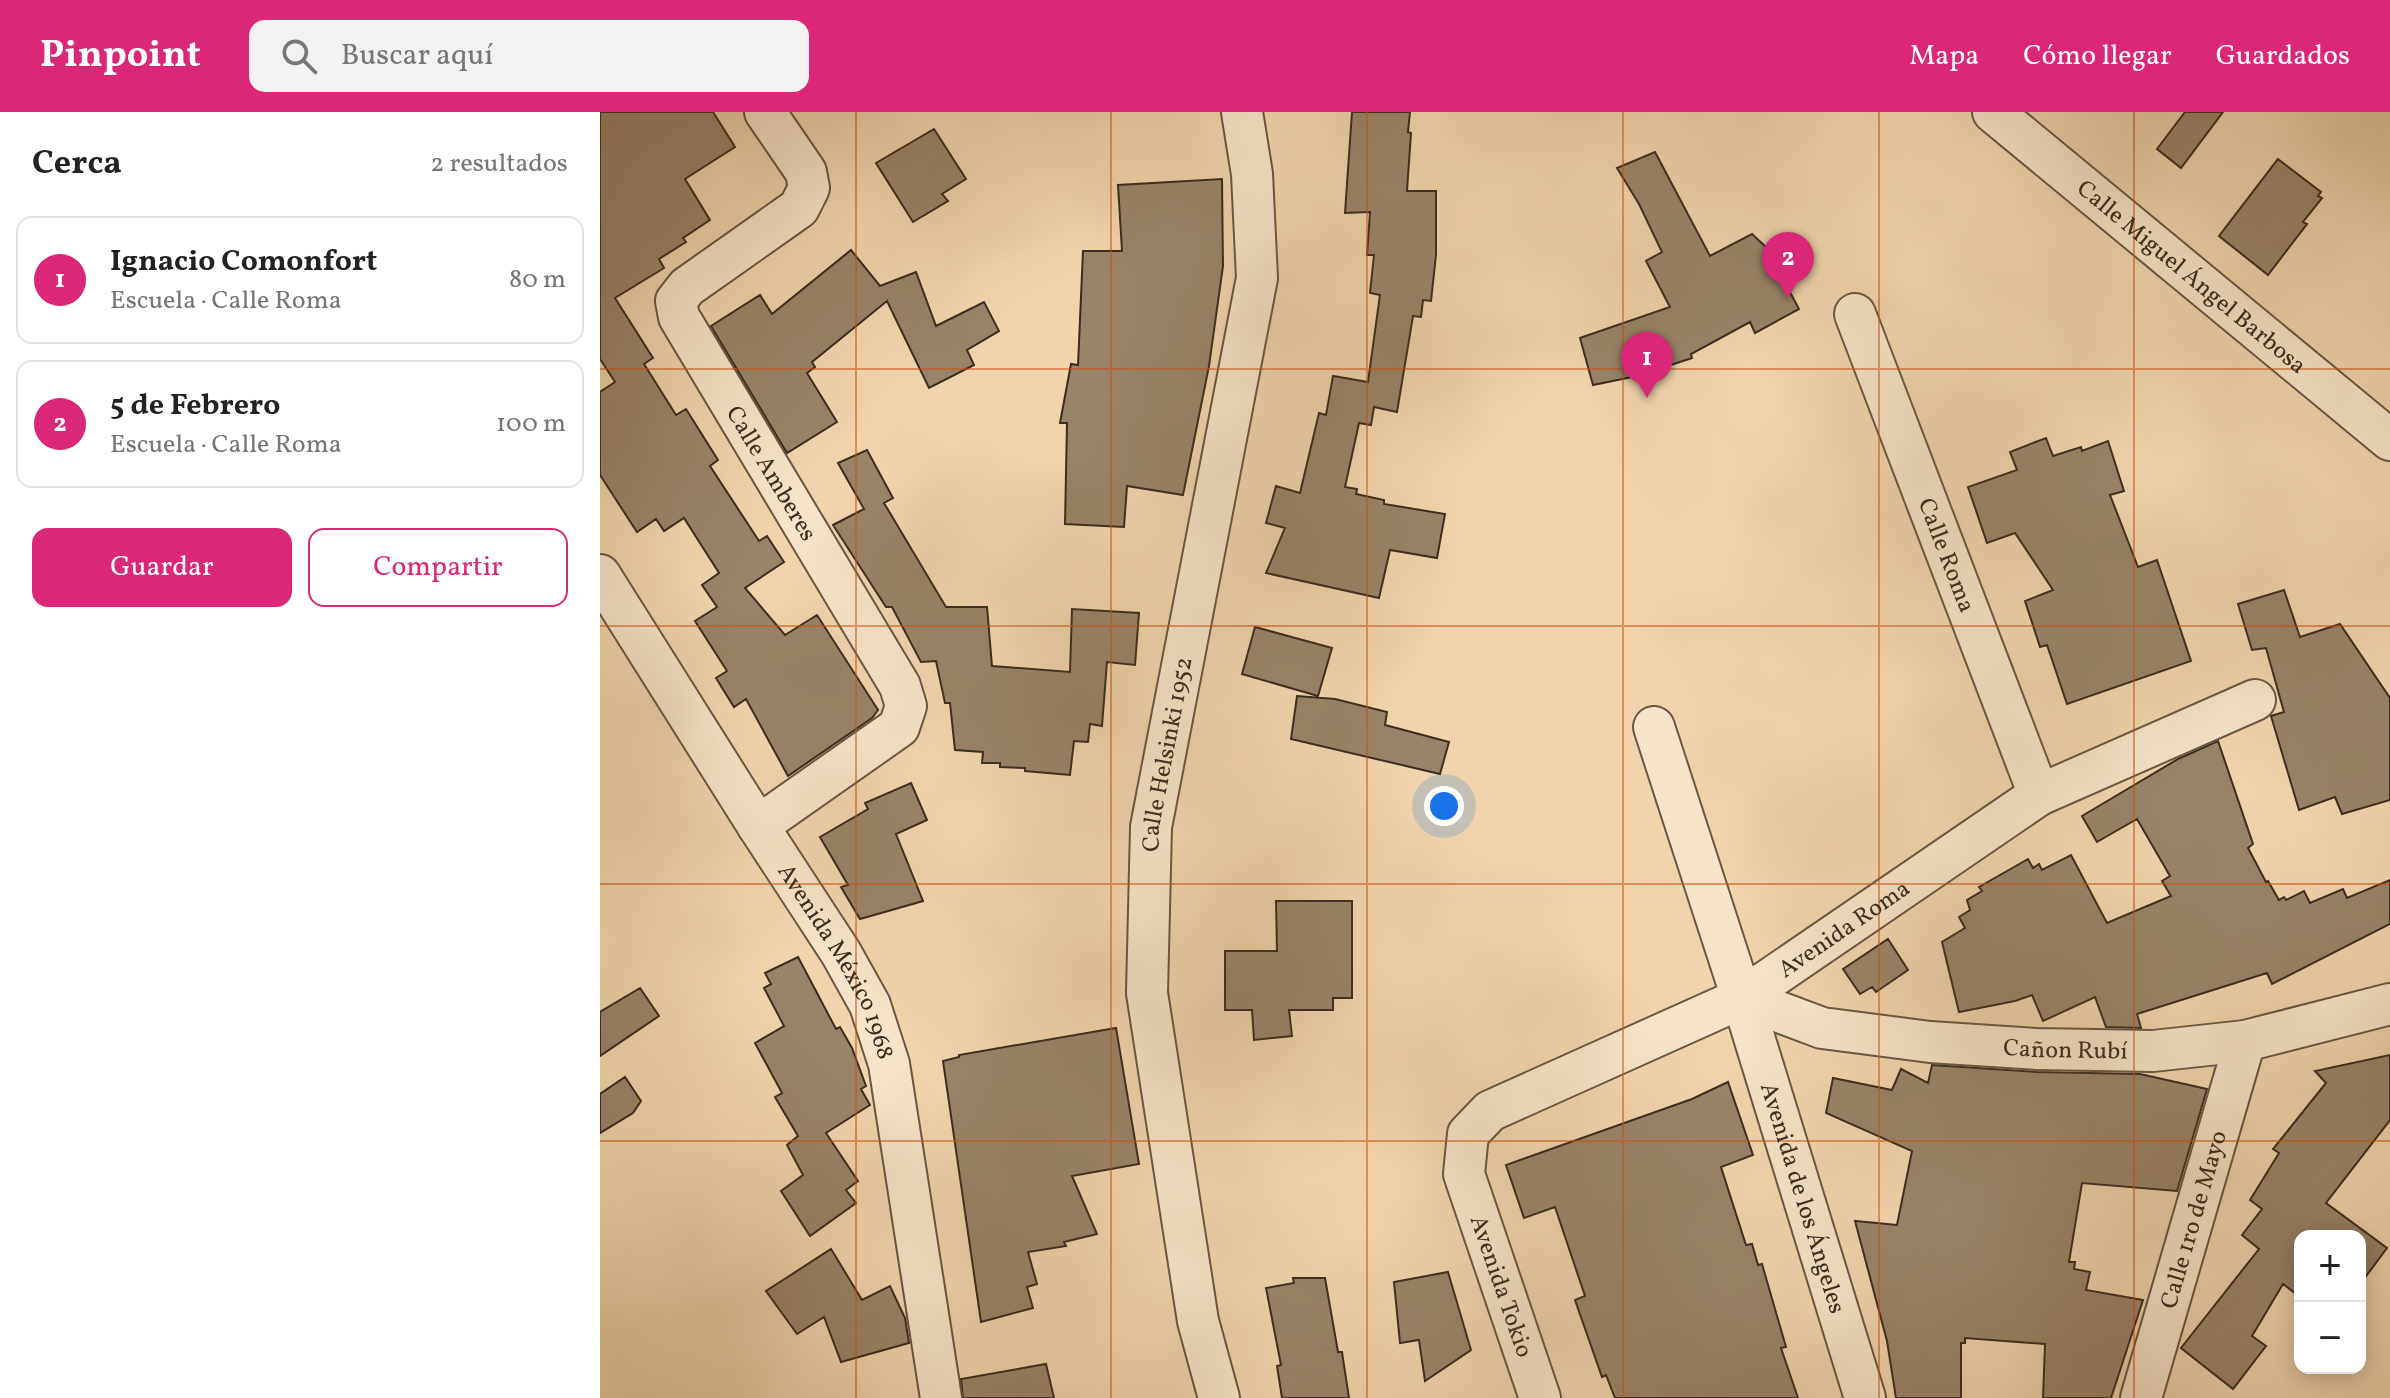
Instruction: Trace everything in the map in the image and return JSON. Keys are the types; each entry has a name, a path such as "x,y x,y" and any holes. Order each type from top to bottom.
{"street":[{"name":"Calle Amberes","path":"758,826 899,727 906,706 900,686 679,317 676,301 687,287 799,208 809,188 806,172 765,112"},
{"name":"Calle Helsinki 1952","path":"1219,1398 1198,1321 1147,993 1151,827 1257,278 1252,174 1242,112"},
{"name":"Calle Miguel Ángel Barbosa","path":"1993,112 2390,440"},
{"name":"Calle Roma","path":"1855,314 2039,795"},
{"name":"Avenida México 1968","path":"600,575 841,953 870,1005 889,1064 941,1398"},
{"name":"Avenida Roma","path":"1464,1174 1468,1134 1490,1111 1742,998 2039,795 2255,700"},
{"name":"Avenida de los Ángeles","path":"1654,727 1742,998 1865,1398"},
{"name":"Cañon Rubí","path":"1742,998 1822,1028 1930,1042 2037,1049 2153,1051 2245,1041 2390,1004"},
{"name":"Calle 1ro de Mayo","path":"2141,1398 2245,1041"},
{"name":"Avenida Tokio","path":"1464,1174 1540,1398"}],"building":[{"path":"600,112 713,112 735,147 685,179 710,220 683,238 686,242 659,259 664,268 615,298 653,358 644,364 676,415 686,409 718,460 710,466 759,541 767,536 784,562 745,588 785,635 817,615 878,710 872,718 788,776 746,699 734,707 716,678 727,671 695,621 717,607 702,585 719,573 684,518 664,531 656,519 637,532 600,475 600,392 615,382 600,359"},
{"path":"1352,112 1410,112 1407,191 1436,191 1436,255 1431,301 1423,300 1421,317 1413,316 1397,412 1374,407 1371,425 1359,423 1345,487 1357,489 1356,494 1384,500 1384,504 1445,514 1437,558 1390,550 1379,598 1266,573 1285,528 1266,523 1276,486 1300,493 1319,413 1326,415 1333,376 1368,382 1380,295 1370,293 1374,255 1367,255 1370,212 1345,213"},
{"path":"2185,112 2223,112 2181,168 2157,149"},
{"path":"934,129 966,179 942,194 948,201 913,222 876,163"},
{"path":"1655,152 1710,256 1752,234 1766,247 1799,309 1755,333 1750,322 1691,354 1692,358 1637,376 1593,385 1580,338 1670,307 1646,261 1662,252 1617,168"},
{"path":"2278,159 2321,192 2318,196 2322,198 2303,222 2307,224 2268,275 2219,236"},
{"path":"1222,179 1223,266 1209,366 1183,495 1127,486 1124,527 1065,524 1067,423 1060,423 1071,364 1078,365 1083,251 1122,251 1118,185"},
{"path":"851,250 880,286 916,272 936,326 984,302 999,331 967,350 974,365 929,388 887,301 812,362 815,367 807,373 837,422 787,453 711,326 760,295 772,314"},
{"path":"2046,438 2053,456 2081,447 2082,451 2108,441 2124,491 2110,495 2138,567 2157,560 2191,661 2067,704 2047,645 2040,647 2025,601 2053,590 2015,533 1987,543 1968,487 2017,470 2010,452"},
{"path":"867,450 893,498 884,503 946,607 987,607 992,666 1070,672 1072,609 1139,613 1135,665 1107,662 1102,726 1090,724 1088,742 1074,741 1070,775 1000,767 1000,763 982,763 983,752 955,750 950,703 945,703 936,661 921,662 892,607 886,607 833,525 864,509 838,463"},
{"path":"2284,590 2300,637 2340,624 2390,698 2390,800 2342,814 2335,797 2299,810 2271,716 2284,712 2266,648 2252,650 2238,604"},
{"path":"1255,627 1332,648 1318,696 1242,674"},
{"path":"1297,696 1335,699 1387,712 1385,725 1449,742 1440,774 1291,739"},
{"path":"2218,741 2253,844 2248,848 2279,900 2304,891 2310,903 2343,889 2347,898 2390,880 2390,924 2272,984 2267,973 2137,1014 2141,1028 2106,1027 2095,997 2043,1021 2032,995 1959,1012 1942,942 1965,928 1959,917 1970,910 1967,900 1982,891 1979,887 2028,859 2033,868 2039,864 2042,870 2071,855 2107,923 2171,896 2162,881 2170,876 2137,819 2097,842 2082,816 2178,759"},
{"path":"911,783 927,820 896,834 923,901 860,919 841,887 848,885 820,837 868,809 865,803"},
{"path":"1276,901 1352,901 1352,998 1333,998 1333,1010 1289,1010 1292,1036 1254,1040 1252,1010 1225,1010 1225,951 1277,951"},
{"path":"1888,939 1908,970 1876,992 1872,987 1860,994 1843,969"},
{"path":"798,957 836,1029 840,1027 852,1048 866,1086 861,1089 870,1105 826,1133 858,1181 846,1190 856,1203 810,1236 781,1191 803,1175 787,1145 798,1136 775,1097 782,1093 755,1043 784,1026 764,988 771,984 765,973"},
{"path":"640,988 659,1016 600,1056 600,1012"},
{"path":"1116,1028 1139,1164 1072,1176 1097,1234 1064,1242 1066,1246 1028,1252 1037,1284 1027,1287 1033,1308 981,1322 943,1061 959,1055"},
{"path":"2390,1055 2390,1120 2326,1203 2363,1230 2294,1230 2294,1292 2283,1284 2252,1336 2266,1346 2233,1389 2181,1348 2259,1249 2242,1235 2262,1209 2250,1200 2279,1153 2273,1149 2326,1083 2315,1071"},
{"path":"1932,1065 2036,1072 2140,1074 2207,1089 2177,1191 2082,1183 2069,1262 2075,1262 2074,1269 2090,1272 2086,1290 2143,1300 2111,1398 2043,1398 2045,1344 1965,1338 1965,1343 1961,1343 1961,1398 1896,1398 1887,1341 1855,1221 1897,1225 1912,1151 1826,1113 1833,1078 1892,1090 1901,1069 1928,1083"},
{"path":"625,1077 641,1101 633,1113 600,1133 600,1094"},
{"path":"1728,1082 1753,1155 1721,1167 1746,1245 1752,1244 1758,1265 1762,1264 1786,1347 1781,1348 1798,1398 1615,1398 1606,1375 1602,1377 1575,1300 1585,1296 1555,1207 1524,1218 1506,1165 1692,1099"},
{"path":"2366,1233 2387,1248 2366,1276"},
{"path":"831,1249 862,1300 890,1286 905,1318 909,1343 841,1362 824,1317 797,1334 766,1291"},
{"path":"1448,1272 1471,1350 1425,1381 1419,1340 1400,1343 1394,1282"},
{"path":"1293,1278 1325,1278 1349,1398 1282,1398 1277,1366 1281,1365 1266,1288 1294,1283"},
{"path":"1046,1364 1054,1398 963,1398 961,1379"}],"place":[{"name":"5 de Febrero","path":"1788,298"},
{"name":"Ignacio Comonfort","path":"1647,398"}]}
